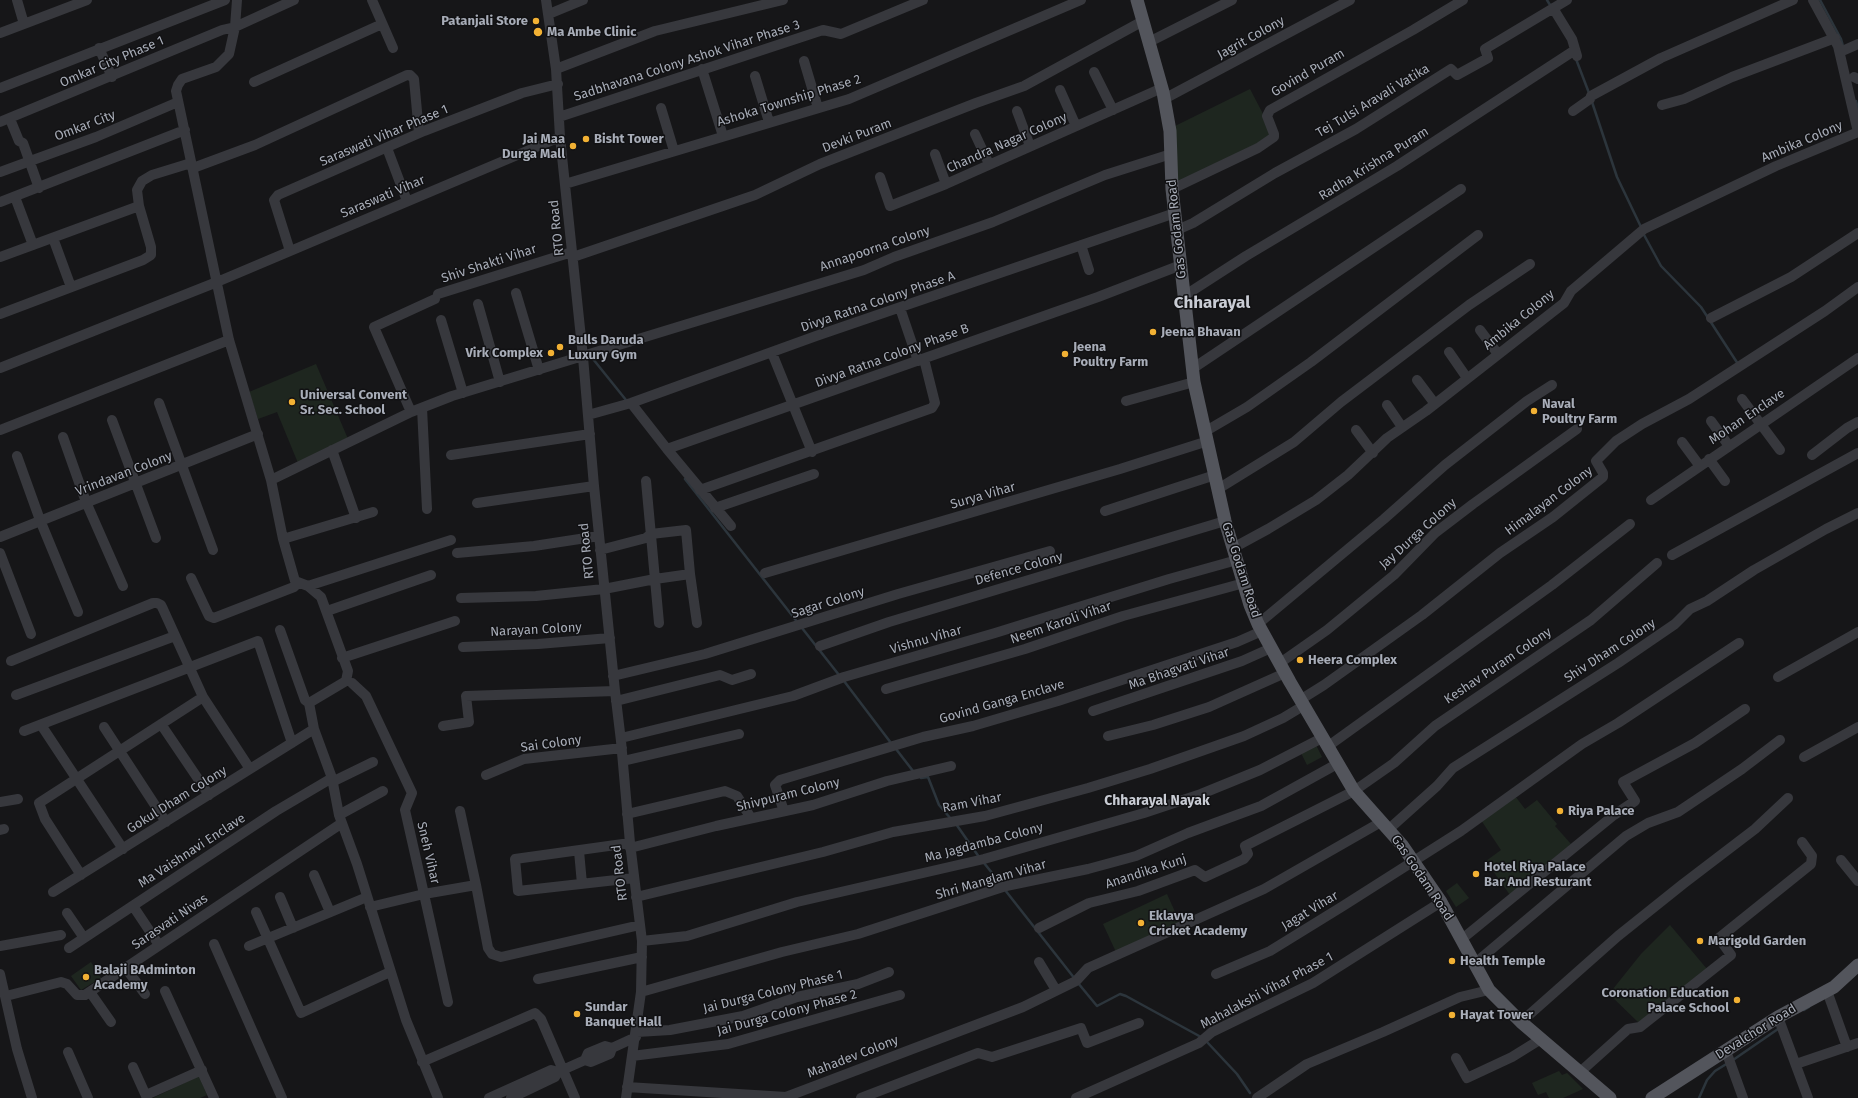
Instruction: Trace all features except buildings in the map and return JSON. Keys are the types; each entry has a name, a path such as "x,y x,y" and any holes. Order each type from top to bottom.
{"main road":[{"name":"Gas Godam Road","path":"1137,0 1163,93 1171,154 1172,189 1193,376 1225,521 1236,560 1260,628 1337,764 1354,791 1385,826 1412,861 1440,902 1462,939 1489,990 1521,1022 1610,1098"},
{"name":"Devalchor Road","path":"1652,1098 1729,1058 1778,1018 1834,987 1858,965"}],"street":[{"path":"17,0 24,24"},
{"path":"0,33 24,24 69,3 87,0"},
{"path":"0,88 225,0"},
{"path":"237,0 235,27 228,54 216,67 182,79 176,91 229,340 271,480 283,540 295,581 308,586 321,597 348,671 346,681 309,703"},
{"name":"Omkar City Phase 1","path":"5,121 222,30 235,27 294,0"},
{"path":"372,0 393,48"},
{"name":"RTO Road","path":"546,0 558,84 560,137 583,357 600,550 623,761 630,846 642,941 641,992 626,1098"},
{"path":"549,14 583,0"},
{"path":"556,69 655,30 746,4 783,0"},
{"name":"Sadbhavana Colony Ashok Vihar Phase 3","path":"559,117 823,30 841,34 922,0"},
{"name":"Ashoka Township Phase 2","path":"565,184 849,99 1080,0"},
{"path":"1149,42 1232,0"},
{"name":"Jagrit Colony","path":"1163,93 1350,0"},
{"name":"Govind Puram","path":"1172,189 1258,148 1274,137 1267,116 1270,110 1413,30 1463,0"},
{"name":"Tej Tulsi Aravali Vatika","path":"1177,230 1193,223 1276,173 1356,128 1451,69 1457,75 1488,58 1485,49 1567,0"},
{"path":"1573,111 1590,99 1591,96 1661,58 1792,0"},
{"path":"1813,0 1835,38 1847,49 1858,132"},
{"name":"Radha Krishna Puram","path":"1184,296 1246,256 1397,166 1576,53 1572,39 1553,8"},
{"name":"Devki Puram","path":"572,254 755,195 820,164 976,103 1024,86 1143,21"},
{"path":"254,82 382,24"},
{"path":"1662,105 1684,99 1732,77 1835,38"},
{"path":"99,48 112,77"},
{"path":"804,60 818,108"},
{"path":"702,69 723,136"},
{"path":"1094,72 1113,110"},
{"path":"0,314 143,260 151,255 151,247 139,206 137,190 142,181 152,175 192,165 255,145 407,75 410,75 414,79 419,133"},
{"path":"755,76 769,122"},
{"name":"Saraswati Vihar Phase 1","path":"290,251 274,200 275,197 419,133 522,93 558,84"},
{"path":"1060,90 1076,126"},
{"name":"Chandra Nagar Colony","path":"880,177 890,206 946,184 1113,110 1163,93"},
{"name":"Omkar City","path":"0,172 96,137 178,102"},
{"path":"661,108 674,151"},
{"path":"1017,111 1030,146"},
{"path":"5,121 19,141 24,143 39,188"},
{"path":"0,202 185,130"},
{"name":"Ambika Colony","path":"1233,548 1316,500 1348,475 1373,453 1387,438 1435,404 1564,303 1571,291 1644,228 1776,166 1858,132"},
{"path":"975,134 989,164"},
{"name":"Saraswati Vihar","path":"0,368 217,282 560,137"},
{"path":"387,148 407,201"},
{"path":"935,154 946,184"},
{"name":"Annapoorna Colony","path":"271,480 411,412 463,393 583,357 699,319 864,270 894,257 993,222 1105,175 1171,154"},
{"path":"1126,402 1193,376 1461,189"},
{"path":"15,197 33,245"},
{"path":"0,257 139,206"},
{"name":"Divya Ratna Colony Phase A","path":"588,416 631,403 1081,245 1175,214"},
{"path":"1711,318 1791,277 1858,232"},
{"name":"Surya Vihar","path":"765,573 1104,474 1207,436 1311,362 1478,235"},
{"path":"53,238 71,288"},
{"path":"1081,245 1090,270"},
{"name":"Shiv Shakti Vihar","path":"411,412 374,327 436,297 572,254"},
{"path":"1218,489 1294,442 1341,402 1470,305 1530,264"},
{"name":"Divya Ratna Colony Phase B","path":"667,449 794,406 1181,265"},
{"name":"Himalayan Colony","path":"1302,703 1324,685 1422,615 1500,553 1553,517 1603,477 1603,473 1596,461 1616,441 1642,424 1689,399 1825,311 1858,287"},
{"path":"516,293 539,370"},
{"path":"478,304 500,382"},
{"path":"700,490 812,452 934,406 934,396 900,308"},
{"path":"441,320 463,393"},
{"path":"1480,330 1498,354"},
{"path":"0,430 229,340"},
{"path":"1449,352 1467,378"},
{"path":"772,353 812,452"},
{"name":"Mohan Enclave","path":"1651,500 1709,458 1858,358"},
{"path":"1417,380 1435,404"},
{"path":"1260,628 1402,504 1444,465 1527,401 1552,384"},
{"path":"1742,399 1780,450"},
{"path":"159,403 213,550"},
{"path":"631,403 700,490 731,526"},
{"path":"1387,405 1402,427"},
{"path":"422,408 427,509"},
{"path":"112,420 156,538"},
{"path":"1711,421 1729,446"},
{"path":"1812,455 1847,428 1858,422"},
{"name":"Jay Durga Colony","path":"1108,736 1153,725 1208,707 1282,668 1394,575 1435,533 1472,504 1577,429"},
{"path":"1356,430 1373,453"},
{"name":"Vrindavan Colony","path":"0,537 258,434"},
{"path":"451,455 590,434"},
{"path":"63,437 86,502 123,586"},
{"path":"1682,442 1699,466"},
{"path":"332,450 356,518"},
{"path":"1672,555 1858,453"},
{"path":"17,456 40,520 78,612"},
{"path":"1709,458 1726,481"},
{"path":"715,508 778,485 814,474"},
{"path":"1105,511 1215,475"},
{"path":"646,481 660,623"},
{"path":"477,503 594,486"},
{"path":"283,540 373,512"},
{"name":"Shiv Dham Colony","path":"1076,980 1088,968 1264,889 1385,826 1437,786 1453,768 1675,624 1690,609 1707,601 1730,585 1826,529 1858,514"},
{"name":"Defence Colony","path":"820,646 896,620 1225,521"},
{"name":"Ma Jagdamba Colony","path":"642,941 686,936 797,902 984,859 1144,813 1201,794 1325,743 1552,585 1630,524"},
{"path":"600,550 646,538 651,534 686,530 697,623"},
{"path":"457,553 534,546 599,536"},
{"path":"308,586 451,540"},
{"name":"Sagar Colony","path":"613,676 705,654 898,594 1050,551"},
{"path":"0,553 31,634"},
{"name":"Vishnu Vihar","path":"621,743 793,696 844,677 1236,560"},
{"name":"Keshav Puram Colony","path":"1354,791 1394,763 1435,726 1591,620 1657,563"},
{"path":"461,598 536,596 604,589 690,574"},
{"path":"327,611 431,575"},
{"path":"192,578 209,616 214,618 294,587 298,583"},
{"name":"Neem Karoli Vihar","path":"886,690 1025,649 1123,616 1244,582"},
{"path":"11,661 153,603 161,605 203,698 250,769"},
{"path":"342,658 455,621"},
{"name":"Govind Ganga Enclave","path":"784,811 774,785 780,780 923,737 973,726 1058,701 1214,650 1260,628"},
{"path":"280,630 305,700 309,703 314,729 332,780 340,819 406,1020 438,1098"},
{"path":"1778,677 1858,632"},
{"path":"16,695 175,636"},
{"name":"Narayan Colony","path":"463,647 538,644 610,638"},
{"path":"24,731 258,641 292,743"},
{"name":"Jagat Vihar","path":"1216,974 1270,951 1343,906 1461,831 1582,744 1618,723 1739,643"},
{"name":"Ma Bhagvati Vihar","path":"1093,711 1242,661 1271,648"},
{"path":"443,726 469,722 466,696 615,696 720,675 732,680 751,674"},
{"name":"Sneh Vihar","path":"352,683 366,696 412,793 404,810 424,894 476,886"},
{"path":"81,875 45,819 39,803 203,698"},
{"name":"Ram Vihar","path":"636,897 823,852 893,832 985,816 1088,788 1150,769 1244,736 1283,718 1302,703"},
{"path":"1462,939 1614,815 1635,801 1623,782 1695,743 1744,709"},
{"path":"161,724 209,795"},
{"path":"41,725 123,849"},
{"path":"104,727 166,822"},
{"path":"1804,757 1858,727"},
{"name":"Gokul Dham Colony","path":"53,892 314,729"},
{"path":"623,761 738,734"},
{"path":"1474,964 1626,836 1648,823 1678,812 1742,769 1780,740"},
{"name":"Sai Colony","path":"486,776 524,759 621,743"},
{"name":"Ma Vaishnavi Enclave","path":"69,948 276,811 332,780 373,762"},
{"name":"Shri Manglam Vihar","path":"641,992 782,952 858,934 1006,886 1088,869 1136,856 1188,833 1261,806 1337,764"},
{"name":"Shivpuram Colony","path":"582,884 518,891 515,859 630,846 813,805 887,781 951,766"},
{"name":"Sarasvati Nivas","path":"90,992 340,819 383,791"},
{"path":"627,814 725,791 737,796 751,818"},
{"name":"Anandika Kunj","path":"1039,928 1089,903 1138,891 1195,870 1205,877 1244,859 1248,854 1245,846 1354,791"},
{"path":"1521,1022 1618,936 1755,829 1788,798"},
{"path":"0,802 18,799"},
{"path":"460,811 488,948 492,954 501,957 640,925"},
{"path":"1579,1073 1628,1029 1640,1027 1731,956 1719,938 1811,864 1812,856 1802,842"},
{"path":"579,851 582,884 634,878"},
{"path":"1841,860 1858,881"},
{"path":"314,875 330,912"},
{"path":"249,946 330,912 368,902 424,894 448,1002"},
{"path":"280,897 293,928"},
{"name":"Mahalakshi Vihar Phase 1","path":"1076,1098 1199,1042 1212,1032 1313,983 1440,902"},
{"path":"133,906 159,945"},
{"path":"256,912 301,1013 390,972"},
{"path":"67,913 84,938"},
{"path":"0,946 61,935"},
{"path":"214,944 282,1098"},
{"path":"538,979 642,957"},
{"path":"1039,962 1056,990"},
{"path":"125,967 145,994"},
{"name":"Jai Durga Colony Phase 1","path":"636,1035 742,1016 797,997 858,984 890,972"},
{"path":"0,974 17,1049 32,1098"},
{"name":"Mahadev Colony","path":"627,1087 786,1098 1022,1007 1076,980"},
{"path":"6,996 61,982 66,984 80,996 90,992 111,1022"},
{"path":"1257,1098 1307,1064 1460,997 1489,990"},
{"path":"165,991 214,1098"},
{"path":"1827,991 1847,1047"},
{"name":"Jai Durga Colony Phase 2","path":"632,1056 728,1044 900,995"},
{"path":"422,1062 535,1012 541,1019 560,1071 575,1098"},
{"path":"1778,1018 1808,1098"},
{"path":"861,1098 978,1053 992,1057 1081,1028 1087,1043 1139,1023"},
{"path":"511,1098 555,1077 560,1071 585,1060 588,1053 600,1053 605,1046 612,1048 636,1035"},
{"path":"1456,1058 1467,1078 1512,1057 1541,1039"},
{"path":"1796,1064 1858,1043"},
{"path":"68,1052 88,1098"},
{"path":"1729,1058 1742,1098"},
{"path":"134,1067 146,1097 202,1070"},
{"path":"489,1098 551,1070 560,1071"}],"shaded area":[{"path":"1250,89 1272,136 1177,184 1173,127"},
{"name":"Universal Convent Sr. Sec. School","path":"316,364 348,439 298,463 277,412 258,419 249,392"},
{"path":"1315,743 1322,757 1307,765 1300,751"},
{"path":"1515,796 1525,809 1537,800 1557,824 1555,826 1571,844 1510,895 1486,861 1501,850 1481,820"},
{"path":"1457,883 1469,898 1456,907 1446,891"},
{"name":"Eklavya Cricket Academy","path":"1167,894 1180,923 1116,952 1103,924"},
{"path":"1670,925 1707,969 1639,1023 1609,994 1641,954"},
{"name":"Balaji BAdminton Academy","path":"91,962 101,978 81,990 71,976"},
{"path":"1559,1071 1562,1075 1567,1073 1583,1089 1563,1098 1549,1098 1546,1092 1538,1095 1532,1083"},
{"path":"199,1076 207,1095 200,1098 153,1098"}],"waterway":[{"path":"1547,0 1550,5"},
{"path":"1820,0 1841,39 1843,46"},
{"path":"1576,59 1589,93"},
{"path":"1856,101 1858,109"},
{"path":"1592,102 1617,177 1641,227"},
{"path":"1643,233 1661,266 1701,307 1738,364"},
{"path":"593,359 626,400"},
{"path":"685,479 798,623"},
{"path":"802,628 839,675"},
{"path":"844,681 891,743"},
{"path":"896,749 913,771"},
{"path":"921,778 928,777 939,805 951,819"},
{"path":"956,824 979,857"},
{"path":"984,863 1001,884"},
{"path":"1005,890 1075,979"},
{"path":"1078,983 1097,1006 1120,994 1201,1037"},
{"path":"1804,1010 1809,1007"},
{"path":"1733,1060 1778,1029"},
{"path":"1207,1042 1237,1074 1250,1093"},
{"path":"1699,1098 1707,1080 1715,1071 1728,1063"}],"place":[{"name":"Patanjali Store","path":"536,21"},
{"name":"Ma Ambe Clinic","path":"538,32"},
{"name":"Bisht Tower","path":"586,139"},
{"name":"Jai Maa Durga Mall","path":"573,146"},
{"name":"Jeena Bhavan","path":"1153,332"},
{"name":"Bulls Daruda Luxury Gym","path":"560,347"},
{"name":"Virk Complex","path":"551,353"},
{"name":"Jeena Poultry Farm","path":"1065,354"},
{"name":"Universal Convent Sr. Sec. School","path":"292,402"},
{"name":"Naval Poultry Farm","path":"1534,411"},
{"name":"Heera Complex","path":"1300,660"},
{"name":"Riya Palace","path":"1560,811"},
{"name":"Hotel Riya Palace Bar And Resturant","path":"1476,874"},
{"name":"Eklavya Cricket Academy","path":"1141,923"},
{"name":"Marigold Garden","path":"1700,941"},
{"name":"Health Temple","path":"1452,961"},
{"name":"Balaji BAdminton Academy","path":"86,977"},
{"name":"Coronation Education Palace School","path":"1737,1000"},
{"name":"Sundar Banquet Hall","path":"577,1014"},
{"name":"Hayat Tower","path":"1452,1015"}],"district":[{"name":"Chharayal","path":"1212,303"},
{"name":"Chharayal Nayak","path":"1157,801"}]}
